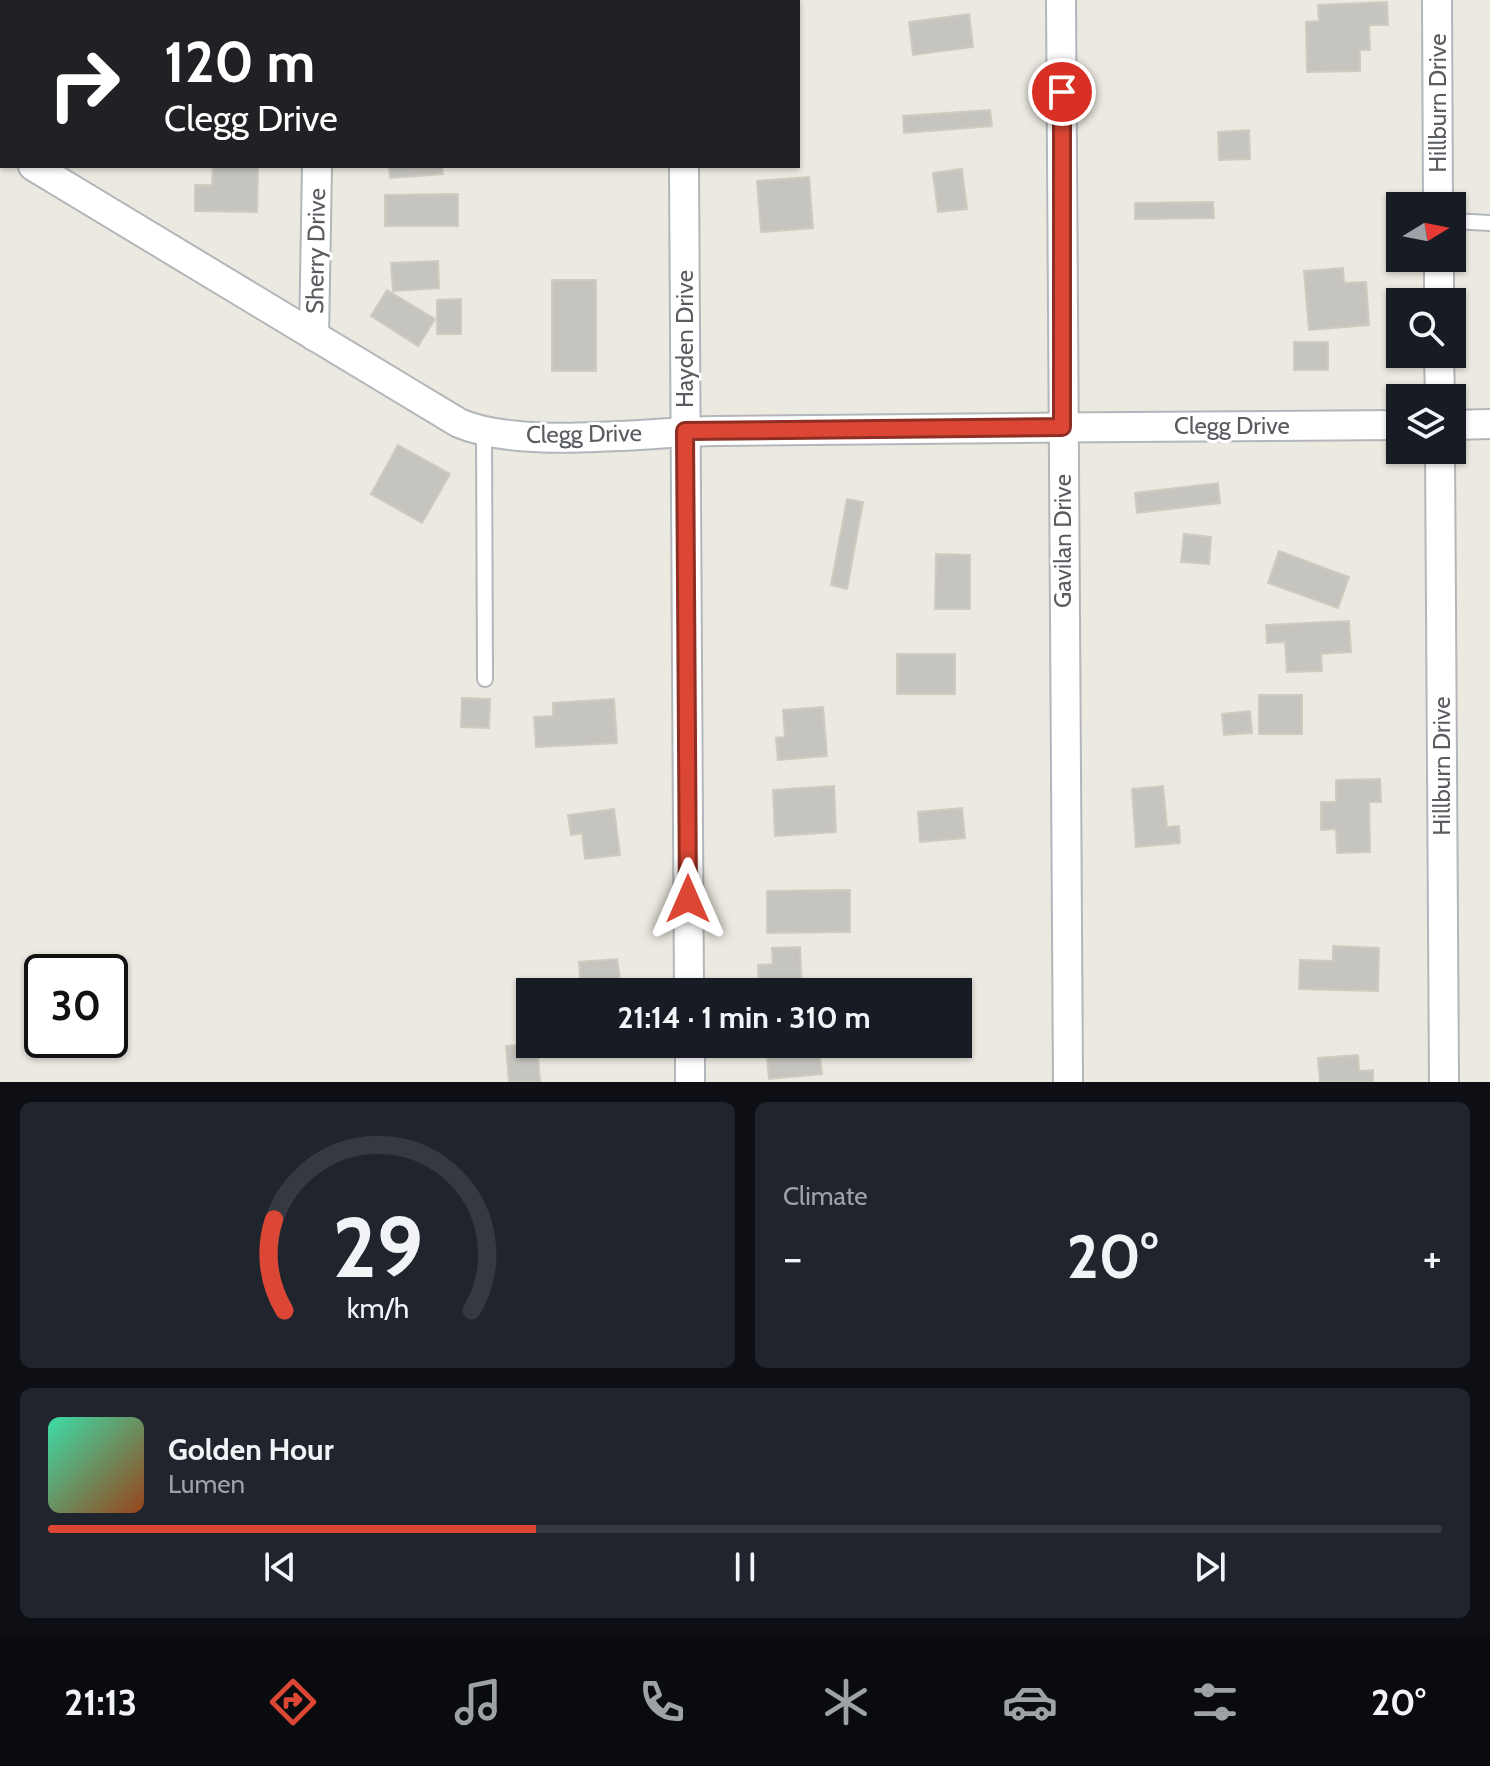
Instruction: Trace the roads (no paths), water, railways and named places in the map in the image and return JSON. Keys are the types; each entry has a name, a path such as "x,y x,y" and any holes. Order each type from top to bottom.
{"street":[{"name":"Gavilan Drive","path":"1061,0 1068,1082"},
{"name":"Hillburn Drive","path":"1437,0 1438,192"},
{"name":"Clegg Drive","path":"36,168 459,423 484,431 522,437 685,431 1386,425"},
{"name":"Sherry Drive","path":"314,336 317,168"},
{"name":"Hayden Drive","path":"684,168 689,978"},
{"path":"1466,425 1490,424"},
{"name":"Hillburn Drive","path":"1440,464 1444,1082"},
{"path":"690,1058 690,1082"}],"lane":[{"path":"1466,222 1490,223"},
{"path":"484,431 485,679"}]}
